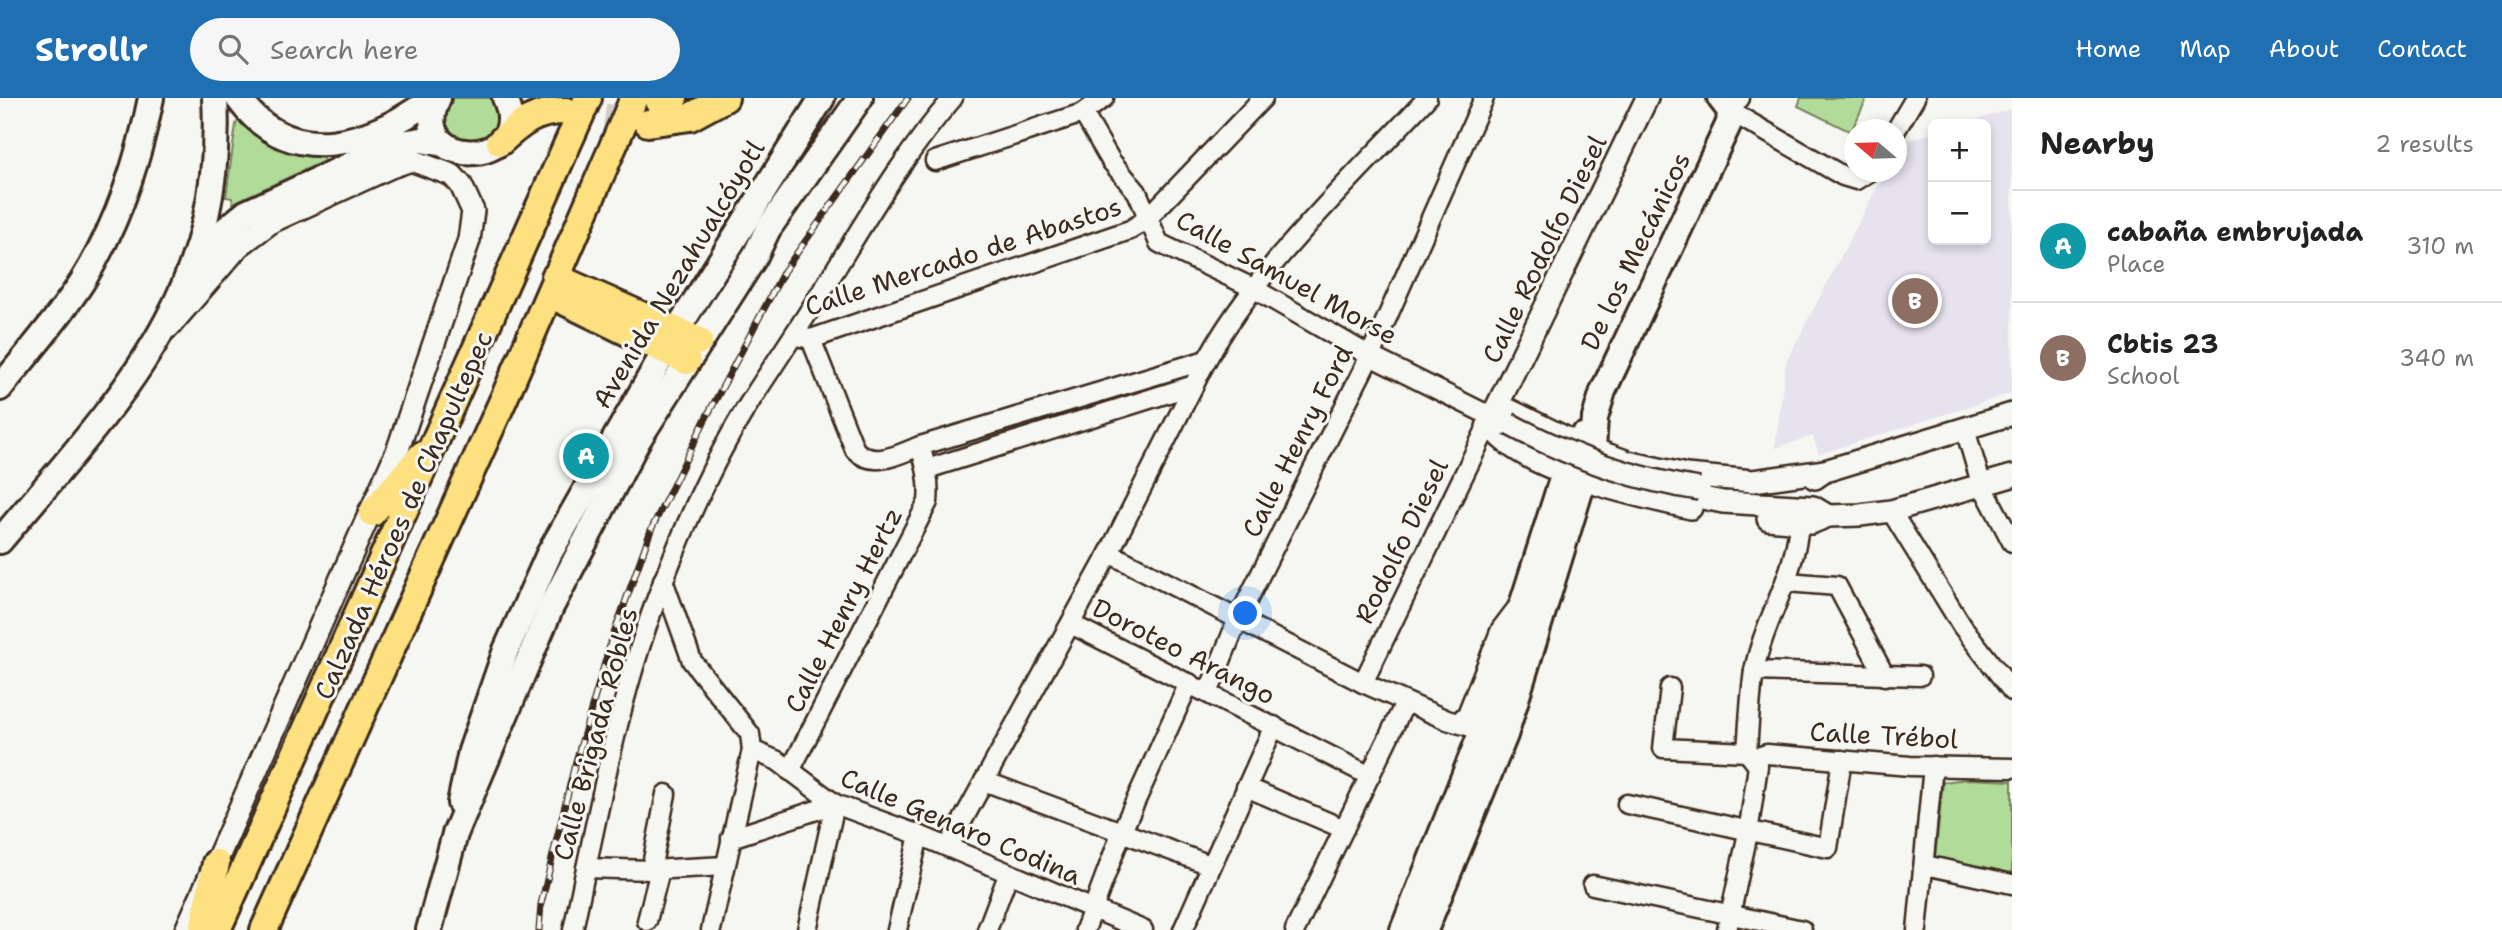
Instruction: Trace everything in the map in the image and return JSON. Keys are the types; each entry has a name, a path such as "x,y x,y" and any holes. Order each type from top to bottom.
{"main road":[{"path":"0,387 62,310 98,254 134,169 151,98"},
{"path":"0,541 118,400 161,337 199,243 212,188 217,135 215,98"},
{"path":"238,98 257,120 281,135 321,145 340,143 367,134 404,118 435,98"},
{"path":"435,98 433,119 446,146"},
{"path":"500,142 509,119 505,98"},
{"path":"653,105 690,117 725,98"},
{"name":"Avenida Nezahualcóyotl","path":"682,345 707,281 822,98"},
{"name":"Avenida Nezahualcóyotl","path":"429,930 455,834 463,779 471,751 523,607 574,508 682,345 730,294 754,258 768,229 860,98"},
{"name":"Avenida Nezahualcóyotl","path":"754,258 778,237 875,98"},
{"name":"De los Mecánicos","path":"1573,477 1618,353 1730,123 1730,102"},
{"path":"178,300 225,230 246,213 396,144 421,140 475,155 488,151 522,122 545,110 577,104"},
{"name":"Calzada Héroes de Chapultepec","path":"217,930 441,432 577,104"},
{"name":"Calzada Héroes de Chapultepec","path":"264,930 552,285 653,105"},
{"path":"707,281 730,294"},
{"path":"552,285 682,345"},
{"path":"372,513 441,432"},
{"path":"1403,930 1493,733 1524,600 1573,477"},
{"path":"1425,930 1493,733 1573,477"},
{"path":"203,930 216,863"}],"street":[{"name":"Calle Brigada Robles","path":"573,930 624,704 663,580 752,398 803,337 862,226 907,157 953,98"},
{"path":"935,160 1083,113 1104,98"},
{"name":"Calle Mercado de Abastos","path":"803,337 1130,230 1146,220 1263,98"},
{"path":"948,847 1109,553 1206,360 1253,288 1427,98"},
{"name":"Calle Henry Ford","path":"1208,693 1238,619 1370,356 1483,98"},
{"name":"Calle Rodolfo Diesel","path":"1495,421 1647,98"},
{"path":"1903,119 1915,98"},
{"path":"1730,102 1844,176"},
{"name":"Calle Samuel Morse","path":"1083,113 1111,160 1137,192 1146,220 1159,243 1253,288 1370,356 1495,421 1574,456 1656,482 1797,505"},
{"path":"186,930 372,513 398,449 469,240 473,211 452,174 446,146"},
{"path":"161,337 239,246 271,222 411,160 452,174"},
{"path":"803,337 846,432 859,454 879,461 920,446 1206,360"},
{"path":"927,469 1194,385"},
{"path":"2012,414 1825,471 1772,480 1730,481 1628,462 1586,446 1511,411 1495,421 1504,443 1573,477 1706,511 1797,505 1813,507 1828,516 1891,511 1980,483 2012,476"},
{"name":"Rodolfo Diesel","path":"1363,683 1495,421"},
{"path":"1965,429 1980,483 2012,542"},
{"name":"Calle Henry Hertz","path":"790,771 928,502 927,469 920,446"},
{"path":"1619,490 1628,462"},
{"path":"1728,922 1748,833 1758,766 1751,755 1755,671 1769,624 1787,582 1797,505 1810,482 1825,471"},
{"path":"1891,511 1962,626 2012,691"},
{"path":"1109,553 1405,703 1493,733"},
{"path":"663,580 692,661 750,734 752,750 710,930"},
{"path":"1787,582 1837,586 1885,676"},
{"path":"1458,723 1466,715 1501,629 1524,600"},
{"name":"Doroteo Arango","path":"1071,624 1370,776"},
{"path":"1755,671 1920,676"},
{"path":"1085,930 1122,831 1189,683"},
{"name":"Calle Trébol","path":"1670,688 1663,748 1933,766 2012,768"},
{"path":"1295,930 1405,703"},
{"path":"1182,930 1274,726"},
{"name":"Calle Genaro Codina","path":"752,750 778,761 835,804 919,835 1143,930"},
{"path":"1627,804 1748,833 1828,848 1842,760"},
{"path":"1917,930 1933,766"},
{"path":"984,781 1210,865"},
{"path":"1246,787 1345,829"},
{"path":"647,921 666,794"},
{"path":"731,838 835,804"},
{"path":"807,930 835,804"},
{"path":"897,930 919,835"},
{"path":"1925,865 2012,884"},
{"path":"586,868 656,870 725,866"},
{"path":"987,930 1008,875"},
{"path":"1593,885 1728,922 1802,930"}],"shaded area":[{"path":"2012,109 2012,393 1819,454 1813,436 1775,448 1786,362 1880,182 1907,182 1907,141 1928,135 1928,245 1991,245 1991,119 1979,119"}],"green space":[{"path":"451,98 493,98 497,122 481,142 454,137 445,121"},
{"path":"1801,98 1867,98 1857,119 1844,119 1844,129 1798,106"},
{"path":"240,117 321,153 324,161 233,203 232,198 226,197 236,124"},
{"path":"1968,779 2012,781 2012,876 1935,859 1943,782"}],"tunnel":[{"path":"566,111 647,123"}],"railway":[{"path":"539,930 541,904 574,768 611,642 651,530 706,418 784,271 908,98"}],"place":[{"name":"Cbtis 23","path":"1915,301"},
{"name":"cabaña embrujada","path":"586,456"}]}
